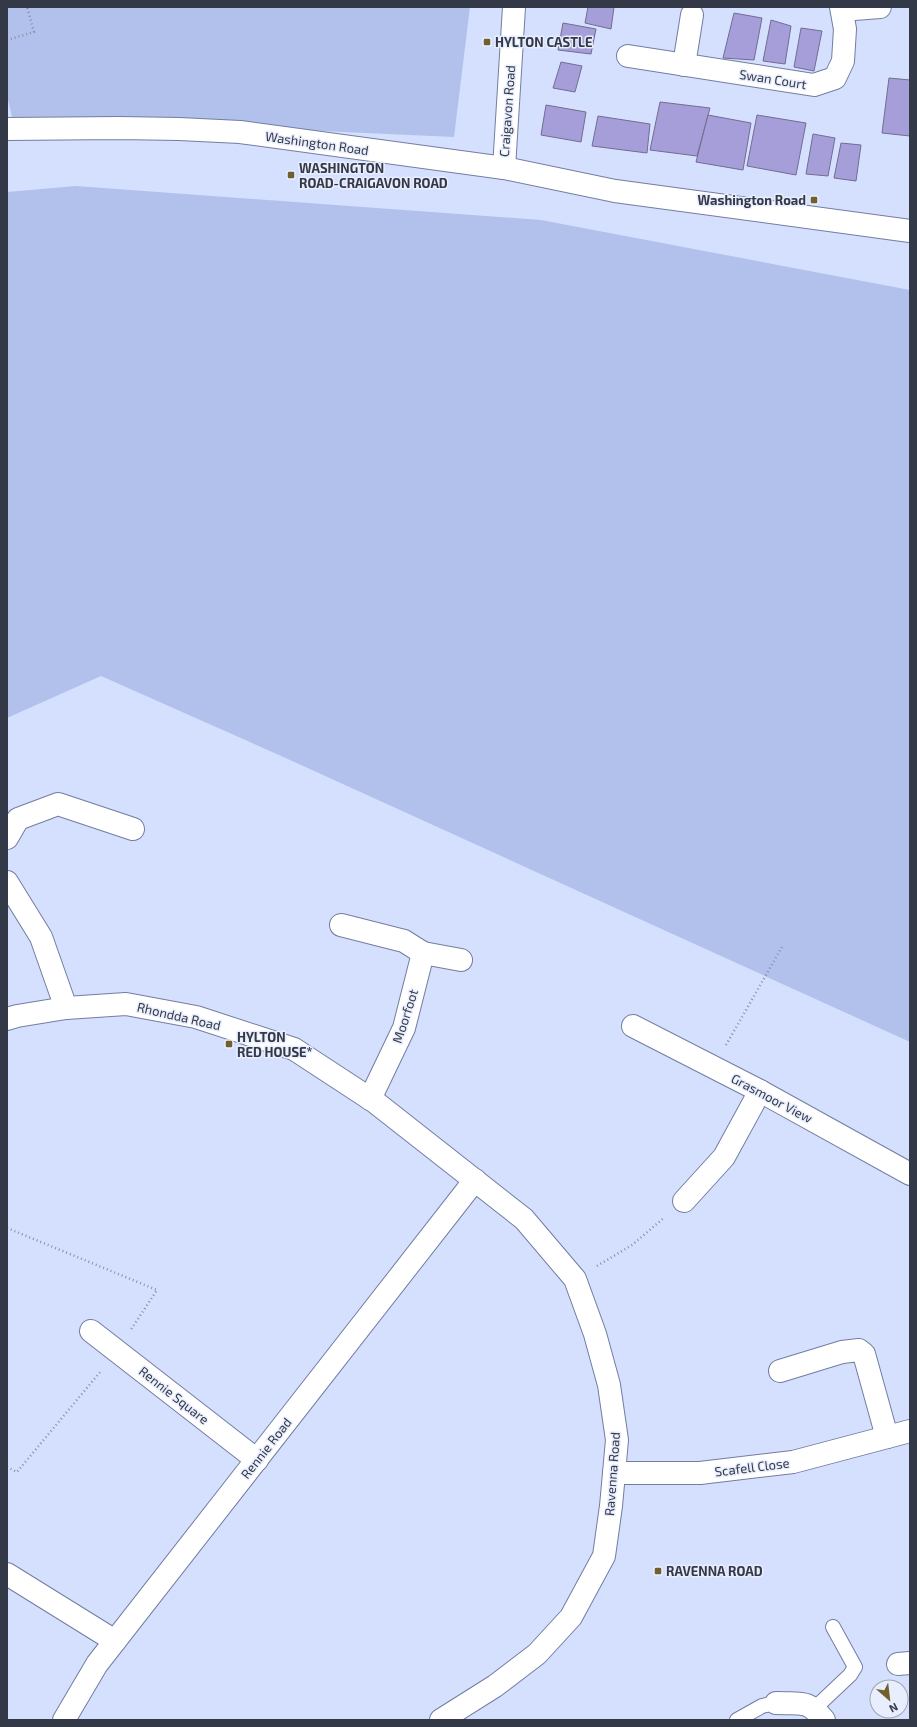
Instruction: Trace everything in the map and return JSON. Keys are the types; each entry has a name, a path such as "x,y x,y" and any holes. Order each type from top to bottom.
{"street":[{"name":"Craigavon Road","path":"504,168 514,7"},
{"path":"843,15 880,7"},
{"path":"684,65 692,15"},
{"name":"Swan Court","path":"628,56 814,85 835,78 843,61 843,15"},
{"name":"Washington Road","path":"7,129 179,129 240,132 504,168 614,191 910,231"},
{"path":"7,838 18,819 58,804 133,829"},
{"path":"7,882 41,937 66,1008"},
{"path":"341,924 404,941 423,953 461,960"},
{"name":"Moorfoot","path":"370,1099 404,1028 423,953"},
{"name":"Rhondda Road","path":"7,1019 66,1008 126,1004 196,1017 294,1049 370,1099 475,1180"},
{"name":"Grasmoor View","path":"633,1026 760,1091 910,1174"},
{"path":"684,1201 724,1157 760,1091"},
{"name":"Ravenna Road","path":"441,1720 495,1686 537,1654 571,1617 604,1556 611,1506 617,1440 610,1385 595,1334 575,1279 524,1219 475,1180"},
{"name":"Rennie Road","path":"64,1720 97,1664 475,1180"},
{"name":"Rennie Square","path":"91,1331 257,1460"},
{"path":"780,1371 842,1352 859,1350 864,1354 887,1437"},
{"name":"Scafell Close","path":"614,1473 700,1473 793,1462 910,1431"},
{"path":"7,1574 115,1641"},
{"path":"776,1703 807,1704 820,1714"}],"lane":[{"path":"820,1714 855,1667 833,1627"},
{"path":"737,1720 762,1706 776,1703"}],"path":[{"path":"7,40 34,32 27,7"},
{"path":"713,1067 782,947"},
{"path":"575,1279 632,1245 684,1201"},
{"path":"7,1228 157,1290 118,1351 17,1472 7,1467"}],"shaded area":[{"path":"7,7 470,7 454,137 12,117 7,96"},
{"path":"76,186 541,220 910,290 910,1042 279,755 101,676 7,718 7,192"}],"building":[{"path":"588,7 614,7 611,29 585,23"},
{"path":"734,13 762,18 754,60 723,58"},
{"path":"771,20 791,26 785,64 763,61"},
{"path":"563,23 596,29 591,54 558,50"},
{"path":"801,28 822,31 814,71 794,67"},
{"path":"561,62 582,66 575,92 553,88"},
{"path":"889,78 910,80 910,136 882,133"},
{"path":"660,102 710,108 697,156 650,150"},
{"path":"546,105 586,112 581,142 541,135"},
{"path":"708,115 751,123 743,170 696,162"},
{"path":"757,115 806,123 796,175 747,166"},
{"path":"598,116 650,124 647,153 592,146"},
{"path":"813,134 835,138 828,176 806,174"},
{"path":"841,143 861,145 856,181 834,178"}],"place":[{"name":"HYLTON CASTLE","path":"487,42"},
{"name":"WASHINGTON ROAD-CRAIGAVON ROAD","path":"291,175"},
{"name":"Washington Road","path":"814,200"},
{"name":"HYLTON RED HOUSE*","path":"229,1044"},
{"name":"RAVENNA ROAD","path":"658,1571"}]}
